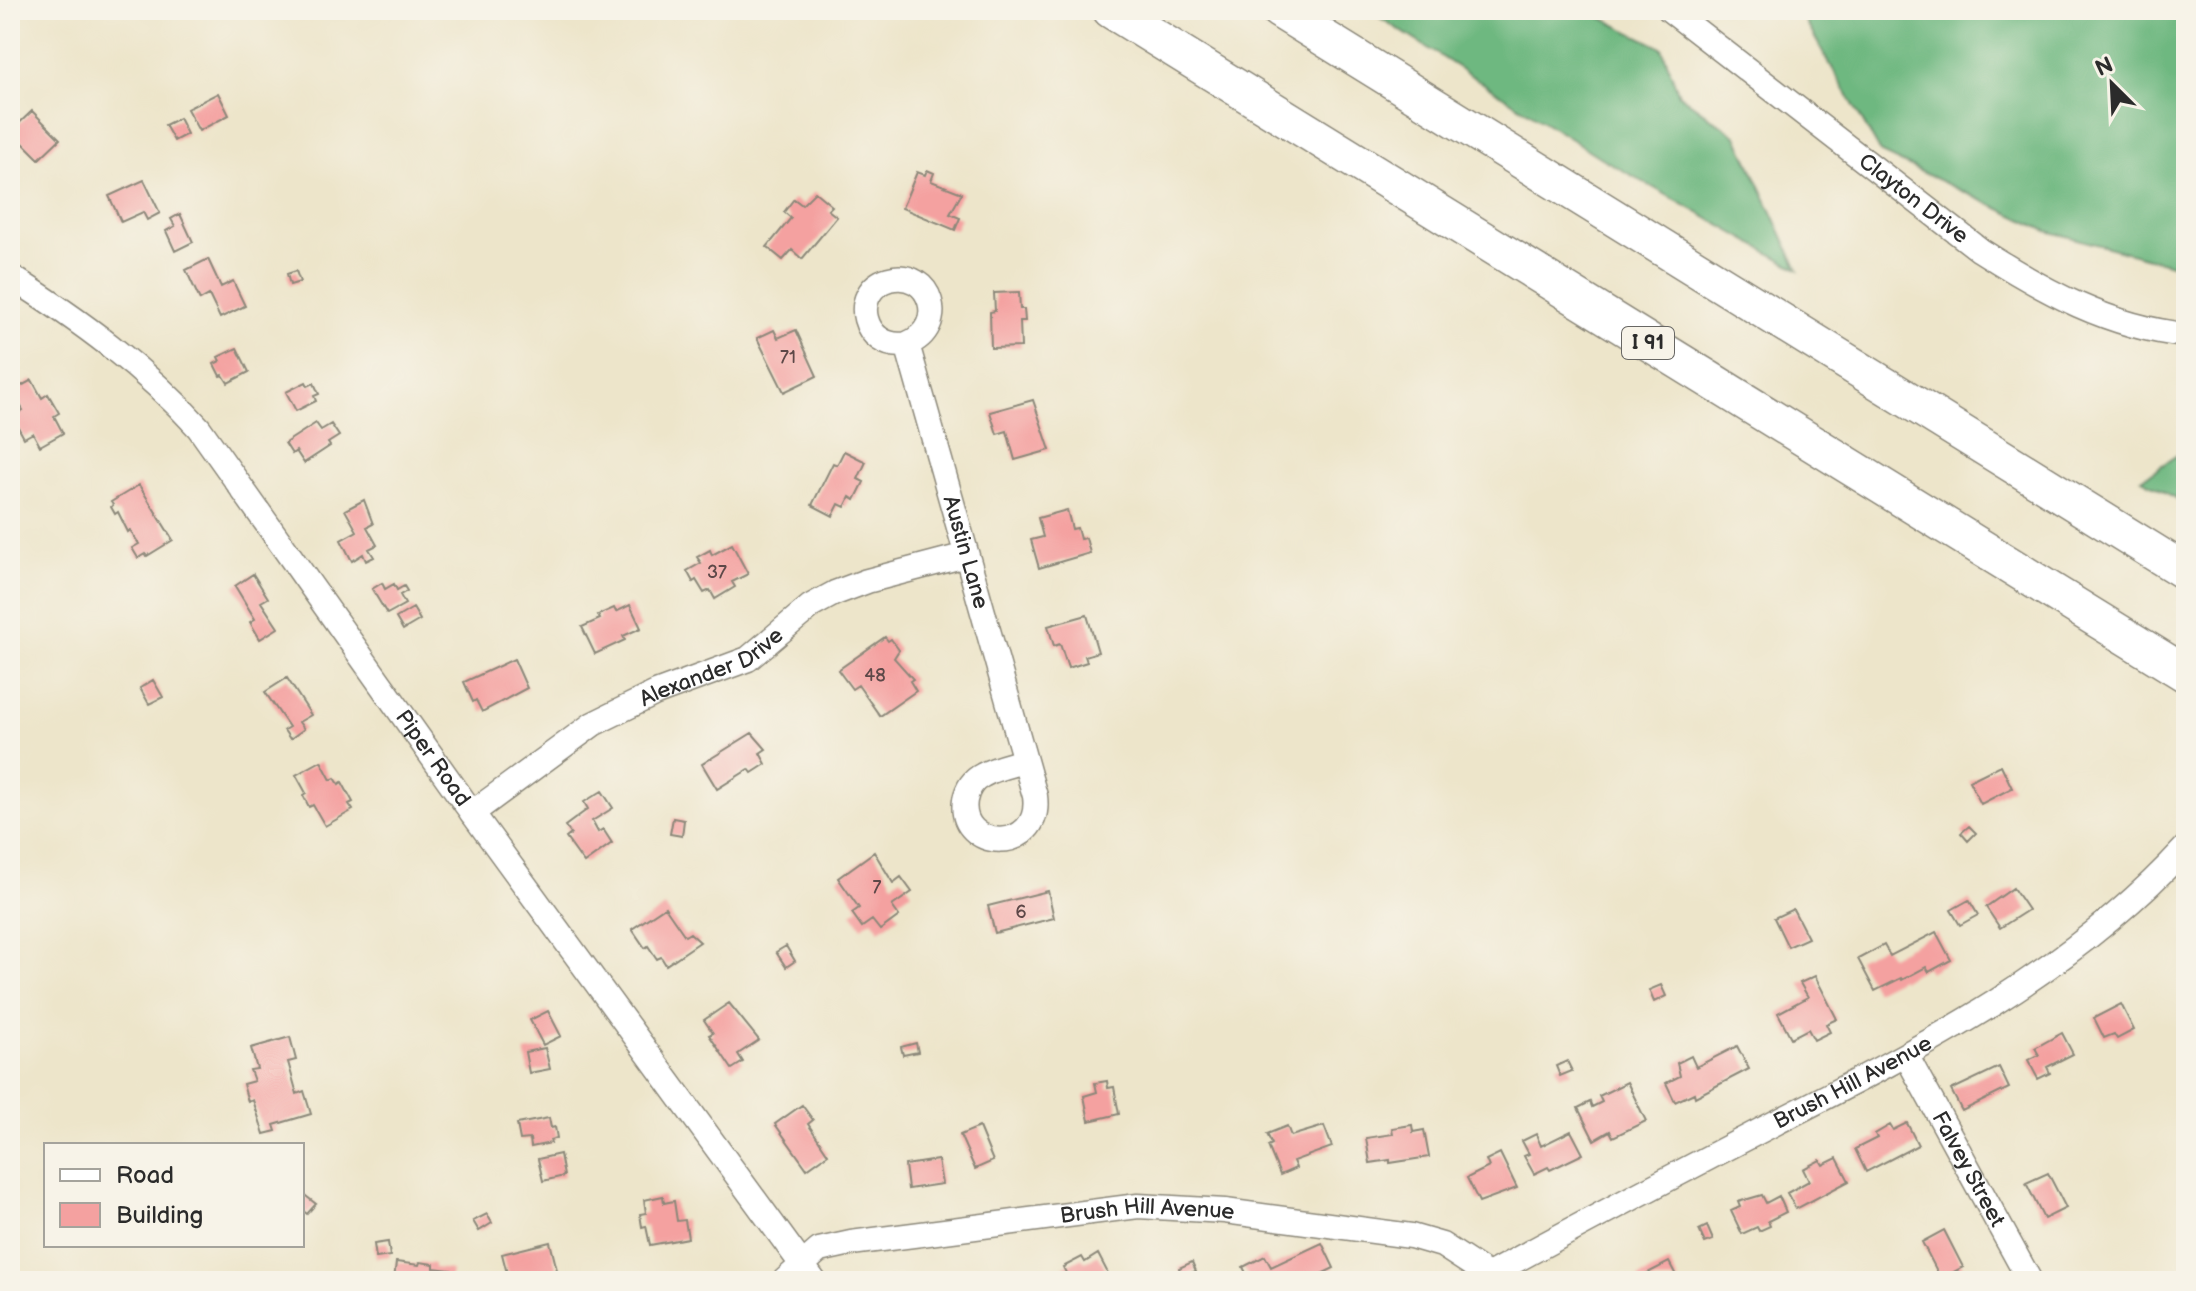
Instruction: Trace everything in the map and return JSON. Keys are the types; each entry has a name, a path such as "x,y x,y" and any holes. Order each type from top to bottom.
{"highway":[{"name":"I 91","path":"1111,10 2186,674"},
{"path":"1279,10 2186,572"}],"street":[{"name":"Clayton Drive","path":"1670,10 1980,250 2027,280 2113,320 2186,335"},
{"name":"Piper Road","path":"10,276 126,358 161,388 199,428 800,1276"},
{"name":"Austin Lane","path":"907,344 1024,761"},
{"name":"Alexander Drive","path":"472,813 570,739 611,713 748,659 821,600 867,581 966,555"},
{"name":"Brush Hill Avenue","path":"800,1276 819,1250 851,1243 1138,1206 1225,1211 1411,1236 1442,1245 1483,1278 1906,1055 1988,1007 2064,957 2132,902 2186,847"},
{"name":"Falvey Street","path":"1906,1055 2030,1281"}],"green space":[{"path":"1368,10 1586,10 1662,48 1679,95 1737,136 1798,269 1601,158"},
{"path":"1799,10 2186,10 2186,268 2047,231 1881,153"},
{"path":"2186,449 2186,504 2142,479"}],"building":[{"path":"218,93 229,115 199,131 187,109"},
{"path":"32,111 60,139 39,159 11,131"},
{"path":"179,118 187,134 174,141 165,125"},
{"path":"927,170 934,173 931,181 962,193 950,214 960,218 955,230 902,208 917,172 925,175"},
{"path":"144,180 160,213 147,220 143,212 121,222 109,196"},
{"path":"815,192 832,206 828,210 837,217 802,259 792,250 783,260 767,247 791,218 784,212 794,199 802,205"},
{"path":"180,214 193,242 175,251 166,231 175,226 171,219"},
{"path":"208,259 221,287 233,281 245,306 220,318 209,295 200,300 186,270"},
{"path":"296,271 300,282 290,285 287,274"},
{"path":"1019,292 1020,309 1024,309 1025,321 1020,321 1021,347 991,348 990,312 995,311 994,293"},
{"path":"774,330 778,338 796,330 817,376 784,392 757,338"},
{"path":"237,348 249,372 228,383 214,364 220,361 218,357"},
{"path":"32,380 42,398 48,394 59,413 54,416 63,433 40,446 33,433 24,438 12,416 23,410 12,391"},
{"path":"306,382 308,386 314,383 319,394 314,396 316,401 296,411 286,392"},
{"path":"1033,400 1050,450 1015,460 1007,431 997,434 990,412"},
{"path":"316,423 321,430 331,424 339,436 328,443 330,446 304,463 296,451 292,454 285,443"},
{"path":"844,451 866,462 858,479 864,482 855,500 850,497 845,507 839,504 833,516 812,505 833,463 837,465"},
{"path":"139,485 173,540 138,558 132,548 139,544 130,530 128,532 118,512 115,514 111,502"},
{"path":"364,500 373,524 367,527 377,545 369,549 374,557 366,561 363,554 352,561 341,540 357,531 345,510"},
{"path":"1067,510 1072,529 1077,528 1080,539 1086,538 1090,553 1039,568 1031,540 1043,537 1038,518"},
{"path":"732,544 748,574 732,582 735,587 715,599 710,590 704,593 696,580 693,582 687,571 701,563 697,557 710,550 712,555"},
{"path":"253,574 268,598 261,602 278,628 260,639 250,622 255,619 235,586"},
{"path":"382,583 385,589 394,584 397,590 404,586 407,591 400,595 405,604 387,614 372,589"},
{"path":"630,605 641,628 623,636 625,640 595,654 582,627 600,619 598,615 614,608 616,612"},
{"path":"413,608 420,620 403,630 396,618"},
{"path":"1087,615 1098,652 1085,656 1087,662 1068,668 1060,644 1054,646 1048,626"},
{"path":"885,637 888,641 891,639 899,650 894,658 913,679 910,681 916,691 880,716 858,685 852,689 838,670"},
{"path":"514,659 527,688 482,712 476,700 473,702 464,682"},
{"path":"287,678 311,715 299,722 304,729 290,739 284,730 289,727 265,692"},
{"path":"153,680 163,697 149,704 140,688"},
{"path":"752,733 766,749 760,753 766,764 752,773 749,769 717,789 702,764"},
{"path":"321,761 331,780 335,778 339,784 342,782 353,802 349,804 353,810 325,826 313,805 309,807 303,795 306,793 296,775"},
{"path":"2001,765 2012,788 1981,804 1969,781"},
{"path":"602,791 613,808 592,821 598,832 603,829 612,843 584,863 566,838 571,834 565,826 588,809 584,802"},
{"path":"673,818 684,820 682,836 670,834"},
{"path":"1969,826 1976,833 1968,841 1961,833"},
{"path":"874,852 893,883 901,877 912,892 892,906 899,916 880,930 872,920 862,927 852,913 859,908 838,878"},
{"path":"2013,888 2028,910 2000,928 1986,907"},
{"path":"1048,891 1054,918 995,933 988,906"},
{"path":"1969,900 1978,915 1960,925 1951,910"},
{"path":"665,907 685,936 690,933 700,942 666,965 661,957 657,959 648,946 645,948 632,929"},
{"path":"1793,909 1808,938 1788,947 1774,918"},
{"path":"1936,932 1951,960 1929,972 1926,967 1875,991 1858,959 1884,945 1890,956"},
{"path":"786,946 795,961 786,967 776,952"},
{"path":"1815,976 1837,1019 1826,1024 1830,1032 1814,1040 1808,1029 1791,1038 1778,1013 1808,997 1800,983"},
{"path":"1661,985 1666,996 1654,1002 1649,990"},
{"path":"729,1003 759,1040 738,1054 743,1062 732,1069 709,1035 713,1033 704,1020"},
{"path":"2121,1004 2134,1030 2117,1039 2114,1034 2104,1038 2094,1018"},
{"path":"548,1011 561,1036 543,1045 530,1020"},
{"path":"2062,1033 2073,1054 2047,1067 2050,1073 2038,1079 2028,1060 2039,1055 2035,1048"},
{"path":"290,1037 296,1060 288,1062 297,1094 304,1091 311,1114 274,1125 276,1131 264,1134 253,1100 248,1102 243,1084 254,1081 250,1070 257,1069 251,1048"},
{"path":"916,1043 918,1052 903,1055 901,1047"},
{"path":"1737,1046 1749,1069 1695,1097 1694,1093 1675,1102 1666,1083 1680,1076 1677,1063 1691,1056 1696,1067"},
{"path":"545,1048 550,1069 529,1073 525,1052"},
{"path":"1567,1061 1572,1071 1560,1076 1556,1066"},
{"path":"1999,1067 2009,1088 1962,1111 1951,1090"},
{"path":"1107,1081 1108,1088 1114,1087 1119,1114 1089,1121 1084,1096 1097,1092 1095,1083"},
{"path":"1627,1082 1646,1121 1613,1137 1610,1131 1594,1140 1578,1108 1590,1102 1592,1107 1602,1102 1599,1096"},
{"path":"802,1105 813,1120 808,1124 828,1154 807,1169 775,1124"},
{"path":"549,1118 557,1138 550,1140 551,1143 531,1147 530,1139 520,1140 517,1124"},
{"path":"1907,1123 1918,1145 1866,1172 1855,1149 1877,1138 1875,1134 1890,1125 1893,1130"},
{"path":"1412,1125 1413,1132 1424,1130 1429,1157 1370,1163 1366,1138 1393,1134 1392,1128"},
{"path":"1287,1126 1291,1136 1324,1126 1332,1147 1293,1161 1296,1168 1280,1175 1268,1146 1272,1144 1267,1134"},
{"path":"979,1127 993,1161 975,1169 960,1135"},
{"path":"1571,1131 1583,1154 1534,1174 1524,1156 1529,1154 1522,1141 1536,1134 1541,1146"},
{"path":"1500,1153 1517,1188 1479,1202 1467,1178 1489,1167 1486,1160"},
{"path":"560,1154 564,1176 543,1181 538,1159"},
{"path":"1837,1158 1849,1181 1796,1209 1787,1193 1809,1181 1803,1169 1820,1160 1823,1165"},
{"path":"938,1160 942,1184 908,1189 905,1165"},
{"path":"2048,1173 2066,1208 2044,1219 2026,1183"},
{"path":"304,1195 316,1204 307,1214 304,1212"},
{"path":"1762,1195 1766,1203 1779,1196 1786,1212 1768,1221 1770,1226 1759,1231 1757,1227 1742,1234 1731,1211 1740,1207 1738,1202"},
{"path":"663,1196 664,1203 674,1201 677,1221 685,1220 688,1238 650,1245 640,1214 646,1213 644,1200"},
{"path":"487,1214 492,1223 479,1231 473,1221"},
{"path":"1707,1226 1713,1240 1705,1243 1699,1230"},
{"path":"1944,1230 1963,1267 1941,1279 1922,1242"},
{"path":"388,1242 390,1256 376,1258 374,1244"},
{"path":"550,1242 559,1278 509,1281 502,1254"},
{"path":"1322,1243 1334,1268 1307,1281 1250,1281 1243,1267 1265,1256 1271,1267"},
{"path":"1098,1254 1110,1277 1103,1281 1070,1281 1063,1267 1082,1257 1085,1262"},
{"path":"396,1262 434,1264 434,1268 451,1270 449,1281 394,1281"},
{"path":"1192,1262 1196,1271 1182,1277 1179,1268"},
{"path":"1669,1262 1679,1281 1640,1281 1638,1278"}]}
